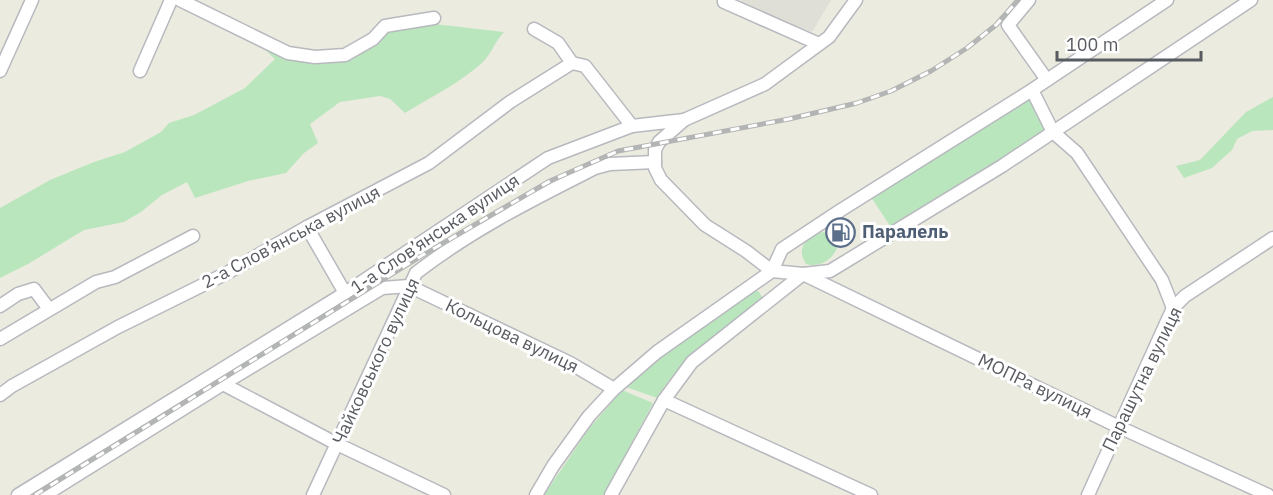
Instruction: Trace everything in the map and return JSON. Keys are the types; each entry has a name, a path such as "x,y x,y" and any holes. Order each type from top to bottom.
{"street":[{"path":"0,71 32,0"},
{"path":"140,71 171,0"},
{"path":"180,0 288,53 315,57 345,55 373,39 385,26 434,18"},
{"name":"1-а Слов’янська вулиця","path":"18,495 345,293 548,158 632,126 684,120 765,84 829,37 856,0"},
{"path":"1029,0 1008,25 1047,80"},
{"path":"536,495 553,466 589,416 614,389 657,352 772,271 782,249 1032,90 1167,0"},
{"path":"684,120 659,142 655,150 655,168 661,180 705,225 772,271 803,274 830,271 1002,166 1251,0"},
{"path":"724,1 819,44"},
{"path":"534,29 558,43 572,63 585,66 632,126"},
{"name":"2-а Слов’янська вулиця","path":"0,395 12,386 118,327 227,273 429,163 510,102 572,63"},
{"path":"1032,90 1053,132 1077,153 1162,280 1173,308"},
{"name":"Чайковського вулиця","path":"313,495 416,273 440,254 493,220 594,168 610,164 655,162"},
{"path":"308,227 345,293"},
{"path":"0,339 96,282 115,277 193,236"},
{"name":"Парашутна вулиця","path":"1088,495 1173,308 1185,296 1273,238"},
{"path":"611,495 664,400 692,362 803,274"},
{"name":"МОПРа вулиця","path":"803,274 1119,427 1268,495"},
{"path":"45,495 382,288 409,286"},
{"name":"Кольцова вулиця","path":"409,286 570,363 614,389"},
{"path":"0,306 18,294 34,289 50,309"},
{"path":"223,384 337,444 444,495"},
{"path":"664,400 871,495"}],"shaded area":[{"path":"741,0 831,0 812,32 743,6"}],"green space":[{"path":"434,24 504,32 483,62 474,70 405,113 390,99 380,96 340,102 310,124 318,143 304,153 286,173 248,181 195,198 187,182 162,195 124,222 84,230 0,278 0,208 50,180 125,152 161,132 169,123 194,115 245,88 275,59 257,42 287,59 312,63 344,62 372,46 387,32"},
{"path":"1029,97 1047,130 890,226 871,197"},
{"path":"1273,97 1273,130 1252,131 1237,139 1232,150 1212,168 1184,178 1176,166 1200,160 1246,112"},
{"path":"822,232 827,233 837,248 824,262 816,265 806,264 802,253 804,244 811,237"},
{"path":"754,290 759,292 762,297 761,301 691,356 657,398 626,387 651,363"},
{"path":"622,390 653,403 604,495 544,495 588,430"}],"railway":[{"path":"35,495 421,256 550,181 618,151 789,119 857,103 891,91 931,71 967,48 996,25 1018,0"}],"place":[{"name":"Паралель","path":"841,232"}]}
